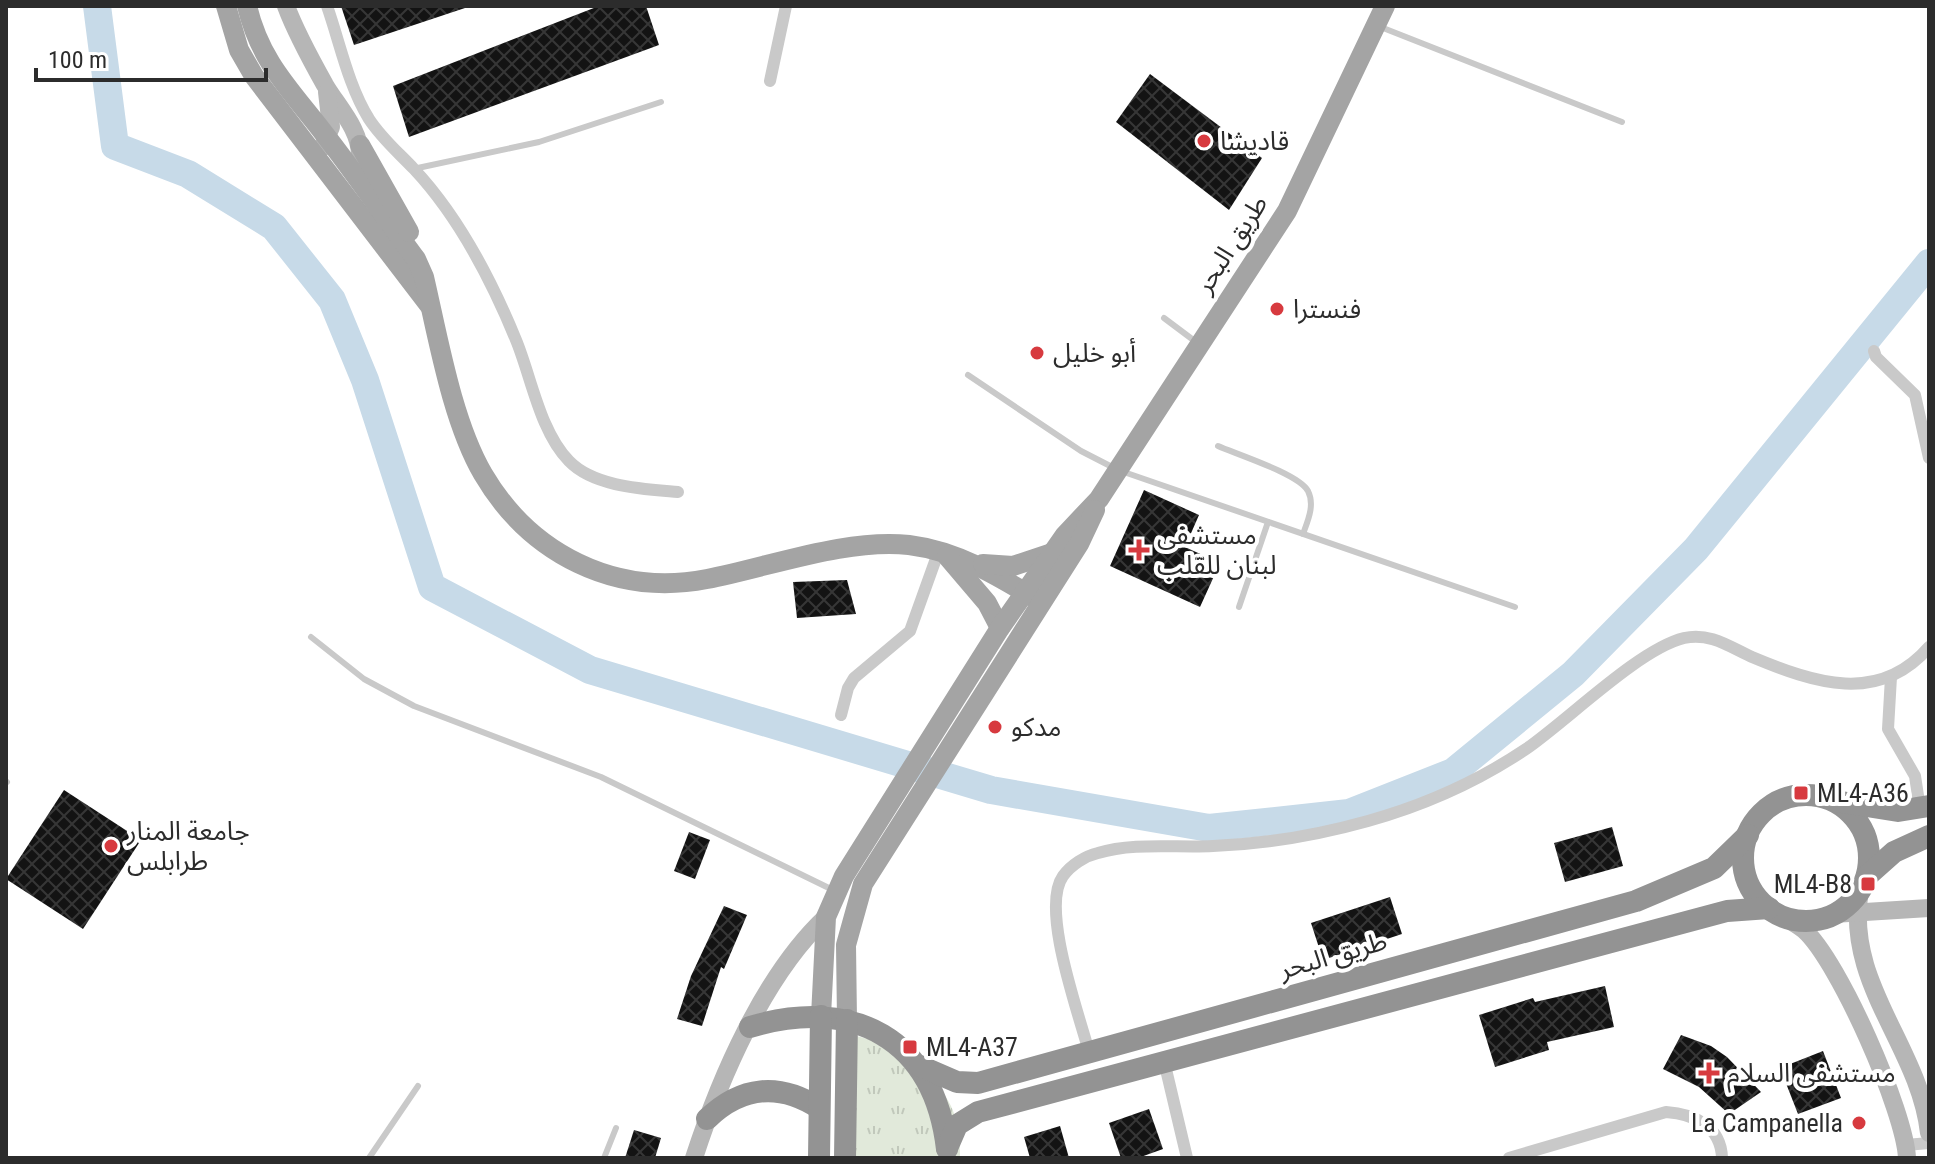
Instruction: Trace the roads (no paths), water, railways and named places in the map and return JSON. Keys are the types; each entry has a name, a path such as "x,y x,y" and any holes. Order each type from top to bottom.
{"highway":[{"path":"1925,808 1898,811 1814,795 1793,796 1774,803 1758,817 1748,835 1744,870 1750,886 1774,911 1814,920 1833,914 1861,893 1894,852 1929,836"},
{"path":"1834,801 1851,813 1863,829 1869,849 1861,893"},
{"name":"طريق البحر","path":"920,1066 957,1082 978,1083 1636,901 1706,873 1748,835"},
{"name":"طريق البحر","path":"946,1153 957,1125 978,1112 1727,911 1774,911"},
{"path":"750,1027 785,1018 821,1016 847,1020 845,1158"},
{"name":"طريق البحر","path":"819,1153 821,1016"},
{"name":"طريق البحر","path":"847,1020 888,1037 920,1066 931,1085 946,1153"},
{"path":"820,1045 847,1043"},
{"path":"707,1119 722,1104 761,1089 802,1096 819,1108"}],"main road":[{"path":"226,6 246,63 317,158 343,176 416,259"},
{"path":"247,6 264,56 327,137 343,176 432,308"},
{"name":"طريق البحر","path":"821,1016 826,917 836,891 926,764 1033,597 1052,553 1099,499 1287,211 1385,6"},
{"path":"360,145 407,226 467,438 483,473 512,513 555,552 587,570 627,582 667,584 882,545 911,545 972,562 1013,566 1052,553"},
{"name":"طريق البحر","path":"847,1020 844,970 856,902 985,652 1000,628 1033,597 1079,544 1099,499"},
{"path":"942,554 978,593 1000,628"},
{"path":"972,562 1033,597"},
{"path":"978,593 985,652"}],"street":[{"path":"286,6 360,145 360,159 343,176"},
{"path":"327,6 353,84 369,119 393,152 413,169 471,244 517,340 540,411 569,462 618,487 678,492"},
{"path":"770,81 786,6"},
{"path":"317,158 327,137 331,116 326,85"},
{"path":"1874,351 1876,357 1915,395 1929,458"},
{"path":"841,715 854,678 910,631 942,554"},
{"path":"1089,1052 1056,921 1057,892 1062,877 1075,863 1098,853 1232,845 1302,836 1368,821 1459,790 1525,750 1653,650 1685,638 1711,637 1754,658 1835,684 1869,684 1891,677 1913,665 1929,647"},
{"path":"1891,677 1888,729 1915,776 1925,808"},
{"path":"1929,908 1861,893 1858,945 1920,1093 1929,1133"},
{"path":"1774,911 1803,929 1816,944 1851,1002 1901,1123 1906,1152 1929,1143"},
{"path":"694,1158 707,1119 750,1027 796,947 826,917"},
{"path":"1164,1061 1187,1158"},
{"path":"1509,1158 1666,1112 1684,1115 1707,1125 1721,1145 1722,1158"}],"lane":[{"path":"1378,26 1622,122"},
{"path":"413,169 539,142 661,102"},
{"path":"1164,318 1199,344"},
{"path":"968,375 1081,451 1118,470 1515,607"},
{"path":"1218,446 1296,480 1308,490 1311,510 1303,534"},
{"path":"1239,607 1268,522"},
{"path":"311,637 364,679 414,706 601,777 836,891"},
{"path":"369,1158 418,1086"},
{"path":"604,1158 616,1128"}],"waterway":[{"path":"97,6 115,146 188,174 274,227 332,300 365,380 432,587 590,670 991,790 1209,828 1349,813 1453,772 1573,674 1696,549 1929,263"}],"place":[{"name":"قاديشا","path":"1204,141"},
{"name":"فنسترا","path":"1277,309"},
{"name":"أبو خليل","path":"1037,353"},
{"name":"مستشفى لبنان للقلب","path":"1139,550"},
{"name":"مدكو","path":"995,727"},
{"name":"ML4-A36","path":"1801,793"},
{"name":"جامعة المنار طرابلس","path":"111,846"},
{"name":"ML4-B8","path":"1868,884"},
{"name":"ML4-A37","path":"910,1047"},
{"name":"مستشفى السلام","path":"1709,1073"},
{"name":"La Campanella","path":"1859,1123"}]}
